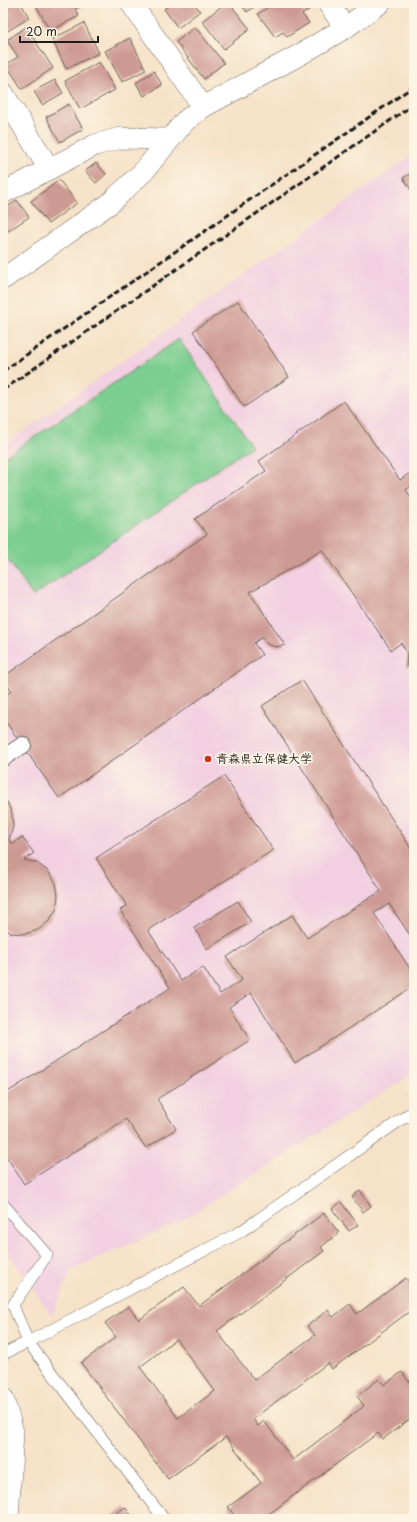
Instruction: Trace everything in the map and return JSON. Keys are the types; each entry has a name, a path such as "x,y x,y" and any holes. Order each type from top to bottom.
{"street":[{"path":"131,3 203,107"},
{"path":"328,3 345,28"},
{"path":"3,279 109,204 143,172 168,139 185,121 203,107 301,54 345,28 380,3"},
{"path":"3,93 49,169"},
{"path":"3,193 95,145 121,138 168,139"},
{"path":"3,758 23,745"},
{"path":"3,1398 12,1432 8,1519"}],"lane":[{"path":"3,1354 240,1232 409,1114 414,1121"},
{"path":"3,1204 47,1255 13,1305 28,1342 164,1519"}],"shaded area":[{"name":"青森県立保健大学","path":"414,154 414,1073 181,1221 71,1270 52,1316 3,1245 3,446"}],"green space":[{"path":"179,339 252,446 33,596 3,553 3,458"}],"building":[{"path":"3,3 21,3 29,18 6,32 3,27"},
{"path":"41,3 80,3 82,6 75,9 79,16 50,31 36,5"},
{"path":"172,3 200,3 196,6 200,11 178,28 164,9"},
{"path":"226,3 229,3 250,29 224,49 202,21"},
{"path":"240,3 260,3 247,12"},
{"path":"274,3 308,3 312,8 302,14 309,23 287,37 283,32 275,37 258,14"},
{"path":"84,23 99,53 66,69 52,39"},
{"path":"26,27 53,68 22,89 6,64 18,57 7,40"},
{"path":"195,27 224,63 204,79 176,42"},
{"path":"130,38 146,70 122,82 105,51"},
{"path":"99,62 115,90 80,109 65,81"},
{"path":"154,71 162,85 144,96 136,83"},
{"path":"55,80 63,93 42,105 34,91"},
{"path":"69,104 83,129 60,142 46,117"},
{"path":"96,163 106,174 96,183 85,171"},
{"path":"414,171 414,194 403,178"},
{"path":"59,180 77,203 48,224 31,201"},
{"path":"17,200 29,217 5,233 3,231 3,210"},
{"path":"238,301 289,377 244,407 193,331"},
{"path":"344,401 400,480 414,470 414,484 406,490 414,501 414,661 406,668 407,653 401,643 391,650 322,550 250,592 285,645 276,647 267,644 262,637 254,643 262,655 59,798 3,718 3,697 11,691 3,677 207,534 195,519 266,471 259,461"},
{"path":"302,680 414,853 414,932 410,935 389,904 374,913 414,975 414,986 295,1063 251,993 229,1007 250,1040 157,1099 176,1129 146,1148 126,1119 24,1184 3,1151 3,1095 170,988 120,910 127,906 96,858 224,776 273,850 148,930 181,981 203,967 220,994 242,980 227,957 292,915 307,938 381,891 262,706"},
{"path":"3,798 7,802 12,814 13,827 9,840 13,844 22,837 34,853 24,860 37,863 48,871 56,883 58,896 56,910 49,921 38,930 25,934 12,933 3,929"},
{"path":"238,901 251,922 207,949 194,928"},
{"path":"360,1190 371,1206 363,1212 352,1197"},
{"path":"341,1202 358,1225 349,1231 332,1209"},
{"path":"324,1213 339,1233 321,1247 324,1251 217,1331 254,1380 315,1335 307,1326 328,1310 333,1317 350,1304 357,1314 406,1278 414,1289 414,1308 332,1369 328,1363 253,1419 258,1426 264,1421 293,1460 364,1406 357,1396 379,1379 384,1385 402,1372 409,1382 414,1378 414,1416 383,1439 378,1433 262,1519 237,1519 228,1507 261,1483 226,1437 168,1479 81,1363 116,1337 105,1323 128,1306 139,1320 184,1287 199,1306","holes":["176,1339 215,1391 178,1418 140,1367"]},
{"path":"125,1507 134,1519 108,1519"}],"railway":[{"path":"3,371 414,86"},
{"path":"3,390 414,104"}],"place":[{"name":"青森県立保健大学","path":"208,759"}]}
